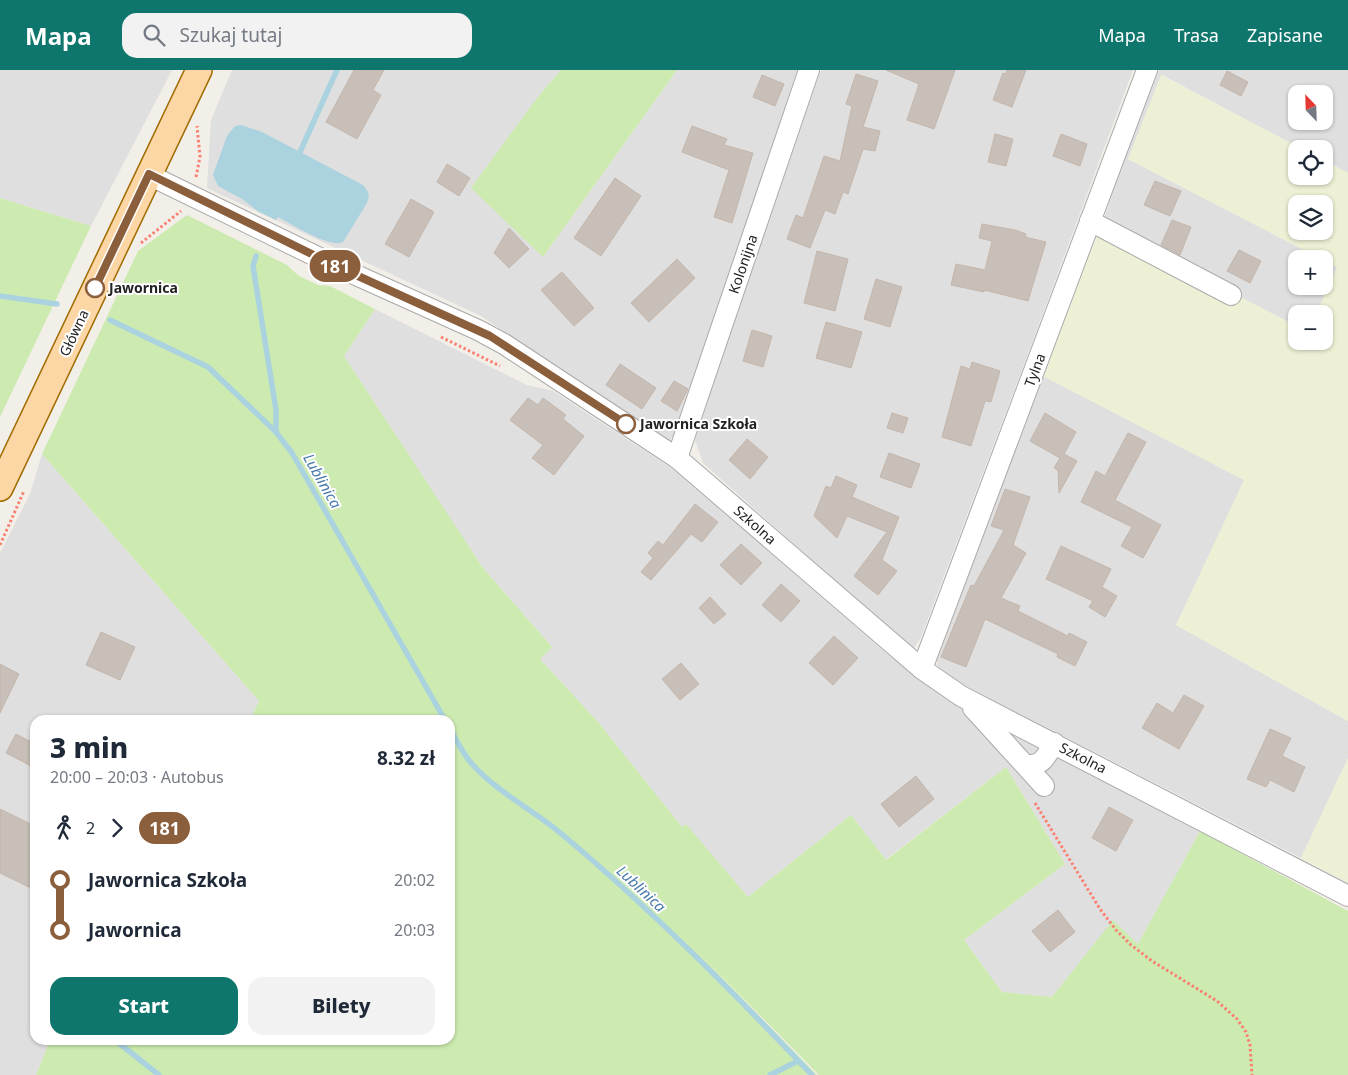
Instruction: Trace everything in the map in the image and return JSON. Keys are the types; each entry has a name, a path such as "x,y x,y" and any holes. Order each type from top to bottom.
{"main road":[{"name":"Główna","path":"0,488 199,70"}],"street":[{"name":"Kolonijna","path":"677,458 809,70"},
{"name":"Tylna","path":"922,669 1147,70"},
{"name":"Szkolna","path":"149,174 336,266 490,336 677,458 922,669 961,696 1348,896"},
{"path":"1090,221 1231,295"},
{"path":"961,696 1025,764 1039,793"},
{"path":"1025,764 1031,766 1041,762 1054,743"}],"path":[{"path":"192,186 199,168 197,120"},
{"path":"1039,793 1100,910 1131,945 1152,961 1217,1001 1237,1019 1246,1032 1250,1044 1252,1075"}],"shaded area":[{"path":"0,70 172,70 91,226 0,198"},
{"path":"232,70 561,70 537,98 543,257 677,70 797,70 679,430 669,441 614,407 481,316 207,188 211,120"},
{"path":"821,70 1133,70 921,637 914,648 888,628 703,463 695,440 716,372"},
{"path":"1159,70 1348,70 1348,173 1333,165 1333,140 1288,140 1288,142 1162,75 1128,159 1305,250 1288,250 1288,295 1324,295 1320,305 1288,305 1288,322 1102,225 1124,156"},
{"path":"1333,265 1337,267 1333,276"},
{"path":"375,309 527,385 553,391 674,470 887,654 949,701 1012,730 1190,823 1200,831 1138,945 1124,933 1052,997 1002,992 964,940 1065,864 1006,767 885,860 851,815 748,897 686,825 682,827 598,722 539,658 552,647 483,568 343,356"},
{"path":"1041,375 1245,480 1176,625 1348,721 1348,758 1301,858 962,684 938,666 935,654"},
{"path":"42,454 259,701 252,715 30,715 30,1045 48,1045 36,1075 0,1075 0,553 30,494"}],"green space":[{"path":"561,70 677,70 543,257 471,188 537,98"},
{"path":"1161,75 1288,142 1288,185 1333,185 1333,165 1348,173 1348,721 1176,625 1244,480 1041,375 1102,225 1288,322 1288,350 1333,350 1333,305 1320,305 1324,295 1333,295 1333,276 1337,267 1333,265 1333,250 1304,250 1128,159"},
{"path":"0,198 91,226 0,417"},
{"path":"187,215 287,265 299,276 318,285 330,286 375,309 344,356 483,568 552,647 540,659 598,722 682,827 686,824 748,897 851,815 886,860 1006,767 1065,864 964,940 1002,992 1052,997 1113,920 1138,944 1200,831 1348,911 1348,1075 819,1075 679,933 817,1075 36,1075 48,1045 455,1045 455,715 252,715 259,701 42,454 138,251"},
{"path":"1348,758 1348,883 1301,858"}],"water":[{"path":"241,125 262,132 363,185 368,194 367,203 343,242 330,242 311,235 278,217 276,220 259,212 242,199 218,186 213,175 227,136 235,126"}],"building":[{"path":"354,70 384,70 373,90 381,95 357,139 326,122"},
{"path":"886,70 955,70 934,129 907,120 919,84"},
{"path":"1007,70 1026,70 1012,107 993,100 1003,73 1006,74"},
{"path":"1227,71 1248,82 1241,96 1220,85"},
{"path":"856,74 878,81 863,127 880,131 875,151 863,149 848,194 843,192 835,214 825,210 810,248 787,239 796,215 803,218 824,156 840,161 852,106 846,104"},
{"path":"762,75 784,84 775,106 753,97"},
{"path":"692,126 727,139 724,145 753,153 732,223 714,217 729,170 682,152"},
{"path":"995,134 1013,139 1006,166 988,162"},
{"path":"1061,134 1087,144 1080,166 1053,156"},
{"path":"447,164 470,178 459,196 437,182"},
{"path":"615,178 641,196 601,256 574,238"},
{"path":"1155,181 1181,191 1170,216 1144,205"},
{"path":"411,199 434,212 409,257 385,244"},
{"path":"1172,220 1191,227 1180,255 1161,245"},
{"path":"982,224 1015,230 1026,234 1025,237 1046,242 1028,301 984,290 984,292 951,285 956,264 985,270 992,241 979,238"},
{"path":"509,228 529,249 509,268 494,253"},
{"path":"1239,250 1261,261 1250,283 1227,271"},
{"path":"817,251 848,259 835,311 804,303"},
{"path":"677,259 695,278 649,322 631,303"},
{"path":"562,272 594,308 574,326 541,290"},
{"path":"876,279 902,287 890,327 864,319"},
{"path":"826,322 862,332 851,368 816,358"},
{"path":"752,330 772,336 763,367 743,361"},
{"path":"972,362 1000,371 991,402 985,401 971,446 942,437 961,366 970,369"},
{"path":"620,364 656,388 642,409 606,385"},
{"path":"674,381 688,389 677,411 661,401"},
{"path":"528,398 538,405 543,398 566,415 563,419 584,436 554,475 532,458 543,445 510,420"},
{"path":"892,413 908,418 903,433 887,428"},
{"path":"1045,413 1076,432 1064,454 1077,461 1059,493 1058,470 1054,468 1060,458 1030,441"},
{"path":"1128,433 1146,442 1115,500 1161,525 1143,558 1121,546 1132,527 1081,502 1096,471 1105,476"},
{"path":"747,439 768,457 750,479 729,460"},
{"path":"889,453 920,464 911,488 880,477"},
{"path":"836,476 857,485 852,497 899,517 882,560 897,571 878,595 854,576 887,532 847,516 837,538 814,516 826,486 831,488"},
{"path":"1005,489 1030,497 1013,545 1026,553 1001,598 1020,606 1018,611 1068,636 1069,633 1087,642 1075,666 1057,657 1058,654 985,619 966,667 941,657 971,585 974,586 1004,530 991,526"},
{"path":"695,504 718,522 702,542 691,534 651,580 641,572 653,558 648,553 658,541 663,545"},
{"path":"741,544 762,563 741,585 720,565"},
{"path":"1061,546 1111,569 1102,587 1117,596 1105,617 1089,607 1093,601 1046,579"},
{"path":"781,584 800,601 781,622 762,605"},
{"path":"710,597 726,614 714,624 699,608"},
{"path":"101,632 135,647 120,680 86,665"},
{"path":"834,636 858,658 833,685 809,663"},
{"path":"681,663 699,684 680,700 662,679"},
{"path":"0,664 19,674 0,713"},
{"path":"1184,695 1204,706 1179,749 1142,728 1157,703 1173,713"},
{"path":"1270,729 1291,738 1282,756 1305,767 1294,792 1270,780 1266,787 1247,779"},
{"path":"16,734 30,741 30,765 6,753"},
{"path":"916,776 934,799 899,827 881,804"},
{"path":"1109,807 1133,820 1116,851 1092,838"},
{"path":"0,809 30,824 30,888 0,873"},
{"path":"1058,910 1075,932 1050,952 1032,931"}],"waterway":[{"path":"300,152 337,70"},
{"path":"256,256 253,266 276,410 276,432"},
{"name":"Lublinica","path":"0,296 57,304"},
{"name":"Lublinica","path":"110,320 208,367 276,432 292,453 442,715"},
{"name":"Lublinica","path":"455,737 466,756 482,774 553,827 629,893 722,982 812,1075"},
{"path":"121,1045 159,1075"},
{"path":"770,1075 798,1061"}],"bus line":[{"name":"181","path":"95,288 149,174 336,266 490,336 626,424"}],"place":[{"name":"Jawornica","path":"95,288"},
{"name":"Jawornica Szkoła","path":"626,424"}]}
